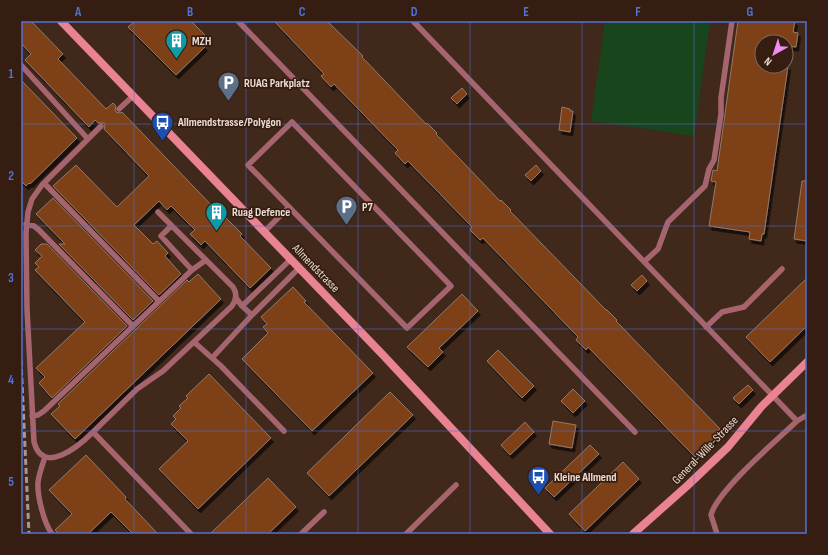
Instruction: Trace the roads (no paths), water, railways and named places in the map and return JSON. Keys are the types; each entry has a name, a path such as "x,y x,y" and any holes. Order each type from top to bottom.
{"main road":[{"name":"Allmendstrasse","path":"61,21 383,355 550,534"},
{"name":"General-Wille-Strasse","path":"633,534 728,447 761,407 807,362"}],"lane":[{"path":"238,21 634,432"},
{"path":"413,21 645,261 760,385 785,411 797,421"},
{"path":"645,261 658,249 668,222 705,186 709,169 714,160 732,21"},
{"path":"21,65 88,139"},
{"path":"119,109 133,96"},
{"path":"292,122 450,286 407,328 289,207 248,164 292,122"},
{"path":"101,126 44,183 32,199 28,212 26,224 27,309 32,416 36,448 41,455 50,458 74,449 137,389 163,371 232,306 236,298"},
{"path":"44,183 159,301"},
{"path":"264,232 289,207"},
{"path":"158,212 235,290 236,298 252,315"},
{"path":"26,224 34,226 39,230 133,326"},
{"path":"171,226 161,236 192,270"},
{"path":"32,416 38,415 44,411 192,270 206,260"},
{"path":"242,306 291,260"},
{"path":"212,358 299,268"},
{"path":"706,327 722,312 744,307 782,269"},
{"path":"194,342 225,370 284,431"},
{"path":"718,534 711,515 715,504 735,481 797,421 807,415"},
{"path":"93,432 191,534"},
{"path":"45,457 40,475 39,491 45,522 52,534"},
{"path":"406,534 456,485"},
{"path":"301,534 324,512"}],"railway":[{"path":"21,360 29,534"}],"place":[{"name":"MZH","path":"176,60"},
{"name":"RUAG Parkplatz","path":"228,102"},
{"name":"Allmendstrasse/Polygon","path":"163,142"},
{"name":"P7","path":"347,226"},
{"name":"Ruag Defence","path":"216,232"},
{"name":"Kleine Allmend","path":"539,496"}]}
